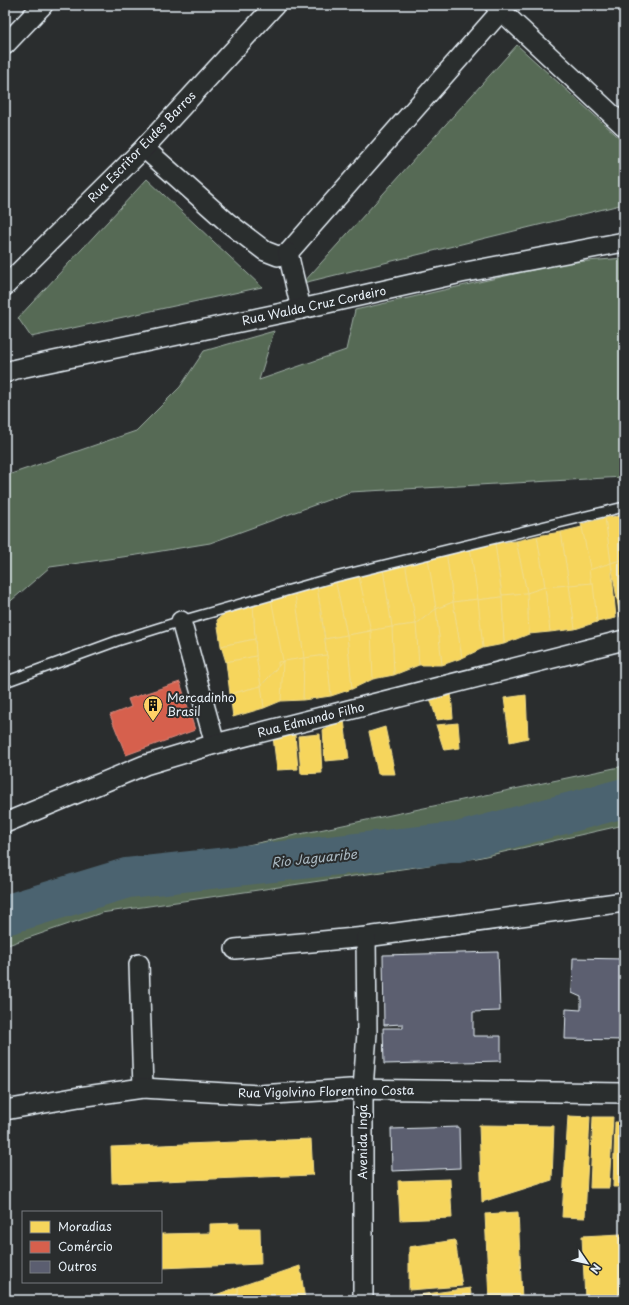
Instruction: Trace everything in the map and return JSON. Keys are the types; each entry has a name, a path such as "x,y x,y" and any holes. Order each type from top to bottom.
{"street":[{"path":"5,45 43,5"},
{"name":"Rua Escritor Eudes Barros","path":"5,286 144,148 275,5"},
{"path":"144,148 227,222 265,251 278,256 288,253 498,8 624,126"},
{"name":"Rua Walda Cruz Cordeiro","path":"9,367 301,309 461,272 624,242"},
{"path":"288,253 301,309"},
{"path":"181,621 215,744"},
{"name":"Rua Edmundo Filho","path":"5,823 145,765 215,744 624,640"},
{"path":"235,949 366,937 624,902"},
{"name":"Avenida Ingá","path":"363,1300 363,1089 367,1033 366,937"},
{"path":"139,964 143,1088"},
{"name":"Rua Vigolvino Florentino Costa","path":"5,1110 143,1088 258,1095 363,1089 624,1093"}],"lane":[{"path":"5,682 117,641 335,577 624,507"}],"green space":[{"path":"517,45 624,142 624,204 303,283"},
{"path":"147,179 262,287 31,337 18,318"},
{"path":"624,258 624,477 350,492 210,543 50,567 5,606 5,476 136,431 180,387 204,351 274,331 259,380 346,350 355,310 563,263"},
{"path":"624,766 624,825 477,858 101,913 5,946 5,896"}],"building: Moradias":[{"path":"624,515 624,559 611,563 605,518"},
{"path":"605,518 611,563 589,570 581,524"},
{"path":"582,527 593,583 569,585 561,532"},
{"path":"561,532 569,585 545,587 537,536"},
{"path":"537,536 545,587 527,593 516,541"},
{"path":"516,541 527,593 502,595 495,543"},
{"path":"495,543 502,597 477,600 470,547"},
{"path":"470,547 478,599 453,602 446,551"},
{"path":"446,551 453,602 436,609 427,555"},
{"path":"428,558 436,609 416,624 405,563"},
{"path":"624,559 624,617 620,617 611,563"},
{"path":"405,563 416,624 392,627 383,569"},
{"path":"611,563 616,618 597,622 589,570"},
{"path":"383,569 392,627 367,631 359,577"},
{"path":"359,577 371,631 347,635 335,579"},
{"path":"335,579 347,635 325,639 317,586"},
{"path":"593,583 597,622 575,629 569,585"},
{"path":"569,585 575,629 550,632 545,587"},
{"path":"317,586 327,655 304,658 295,594"},
{"path":"545,587 550,632 529,634 527,593"},
{"path":"527,593 529,634 504,644 502,595"},
{"path":"295,594 304,658 278,662 271,598"},
{"path":"502,597 504,644 483,648 477,600"},
{"path":"271,598 283,661 261,686 256,656 253,603"},
{"path":"478,599 483,648 462,658 453,602"},
{"path":"453,602 462,658 442,665 436,609"},
{"path":"253,603 255,639 221,646 217,620 229,609"},
{"path":"436,609 442,665 419,665 416,624"},
{"path":"416,624 419,665 394,675 392,627"},
{"path":"392,627 394,675 373,679 367,631"},
{"path":"371,631 373,679 352,689 347,635"},
{"path":"347,635 352,689 331,696 325,639"},
{"path":"255,639 256,656 226,662 221,646"},
{"path":"327,655 331,696 303,700 304,658"},
{"path":"256,656 261,686 230,694 226,662"},
{"path":"304,658 303,700 281,701 278,662"},
{"path":"283,661 281,701 264,708 261,686"},
{"path":"261,686 264,708 233,717 230,694"},
{"path":"451,692 453,718 437,720 429,695"},
{"path":"526,695 528,738 510,742 504,698"},
{"path":"344,720 349,759 325,761 323,729"},
{"path":"458,723 460,748 444,750 436,725"},
{"path":"385,727 395,774 378,774 369,732"},
{"path":"320,734 322,773 301,774 298,736"},
{"path":"295,735 298,769 277,770 273,737"},
{"path":"568,1116 590,1117 585,1218 562,1217"},
{"path":"593,1117 613,1117 609,1188 590,1188"},
{"path":"615,1122 624,1122 624,1187 613,1187"},
{"path":"479,1125 554,1126 552,1180 482,1202"},
{"path":"311,1139 313,1175 112,1183 111,1147"},
{"path":"450,1179 452,1218 400,1220 398,1181"},
{"path":"518,1212 522,1300 489,1300 485,1214"},
{"path":"239,1223 239,1228 260,1228 261,1264 162,1268 162,1234 210,1233 210,1224"},
{"path":"621,1234 622,1262 624,1261 624,1300 585,1300 582,1236"},
{"path":"455,1240 462,1286 409,1290 409,1247"},
{"path":"300,1266 305,1300 238,1300 238,1287"},
{"path":"238,1287 238,1300 207,1300 207,1298"},
{"path":"470,1288 472,1300 397,1300 397,1298"}],"building: Comércio":[{"name":"Mercadinho Brasil","path":"180,682 195,730 126,755 110,715 131,707 128,699"}],"building: Outros":[{"path":"498,952 500,1011 473,1012 473,1036 501,1036 501,1061 384,1064 383,1028 403,1028 403,1024 384,1025 383,955"},
{"path":"573,958 624,959 624,1040 565,1039 566,1009 581,1010 581,997 572,993"},
{"path":"459,1127 460,1168 392,1171 391,1129"}],"waterway":[{"name":"Rio Jaguaribe","path":"5,915 127,878 458,842 624,798"}],"place":[{"name":"Mercadinho Brasil","path":"153,722"}]}
